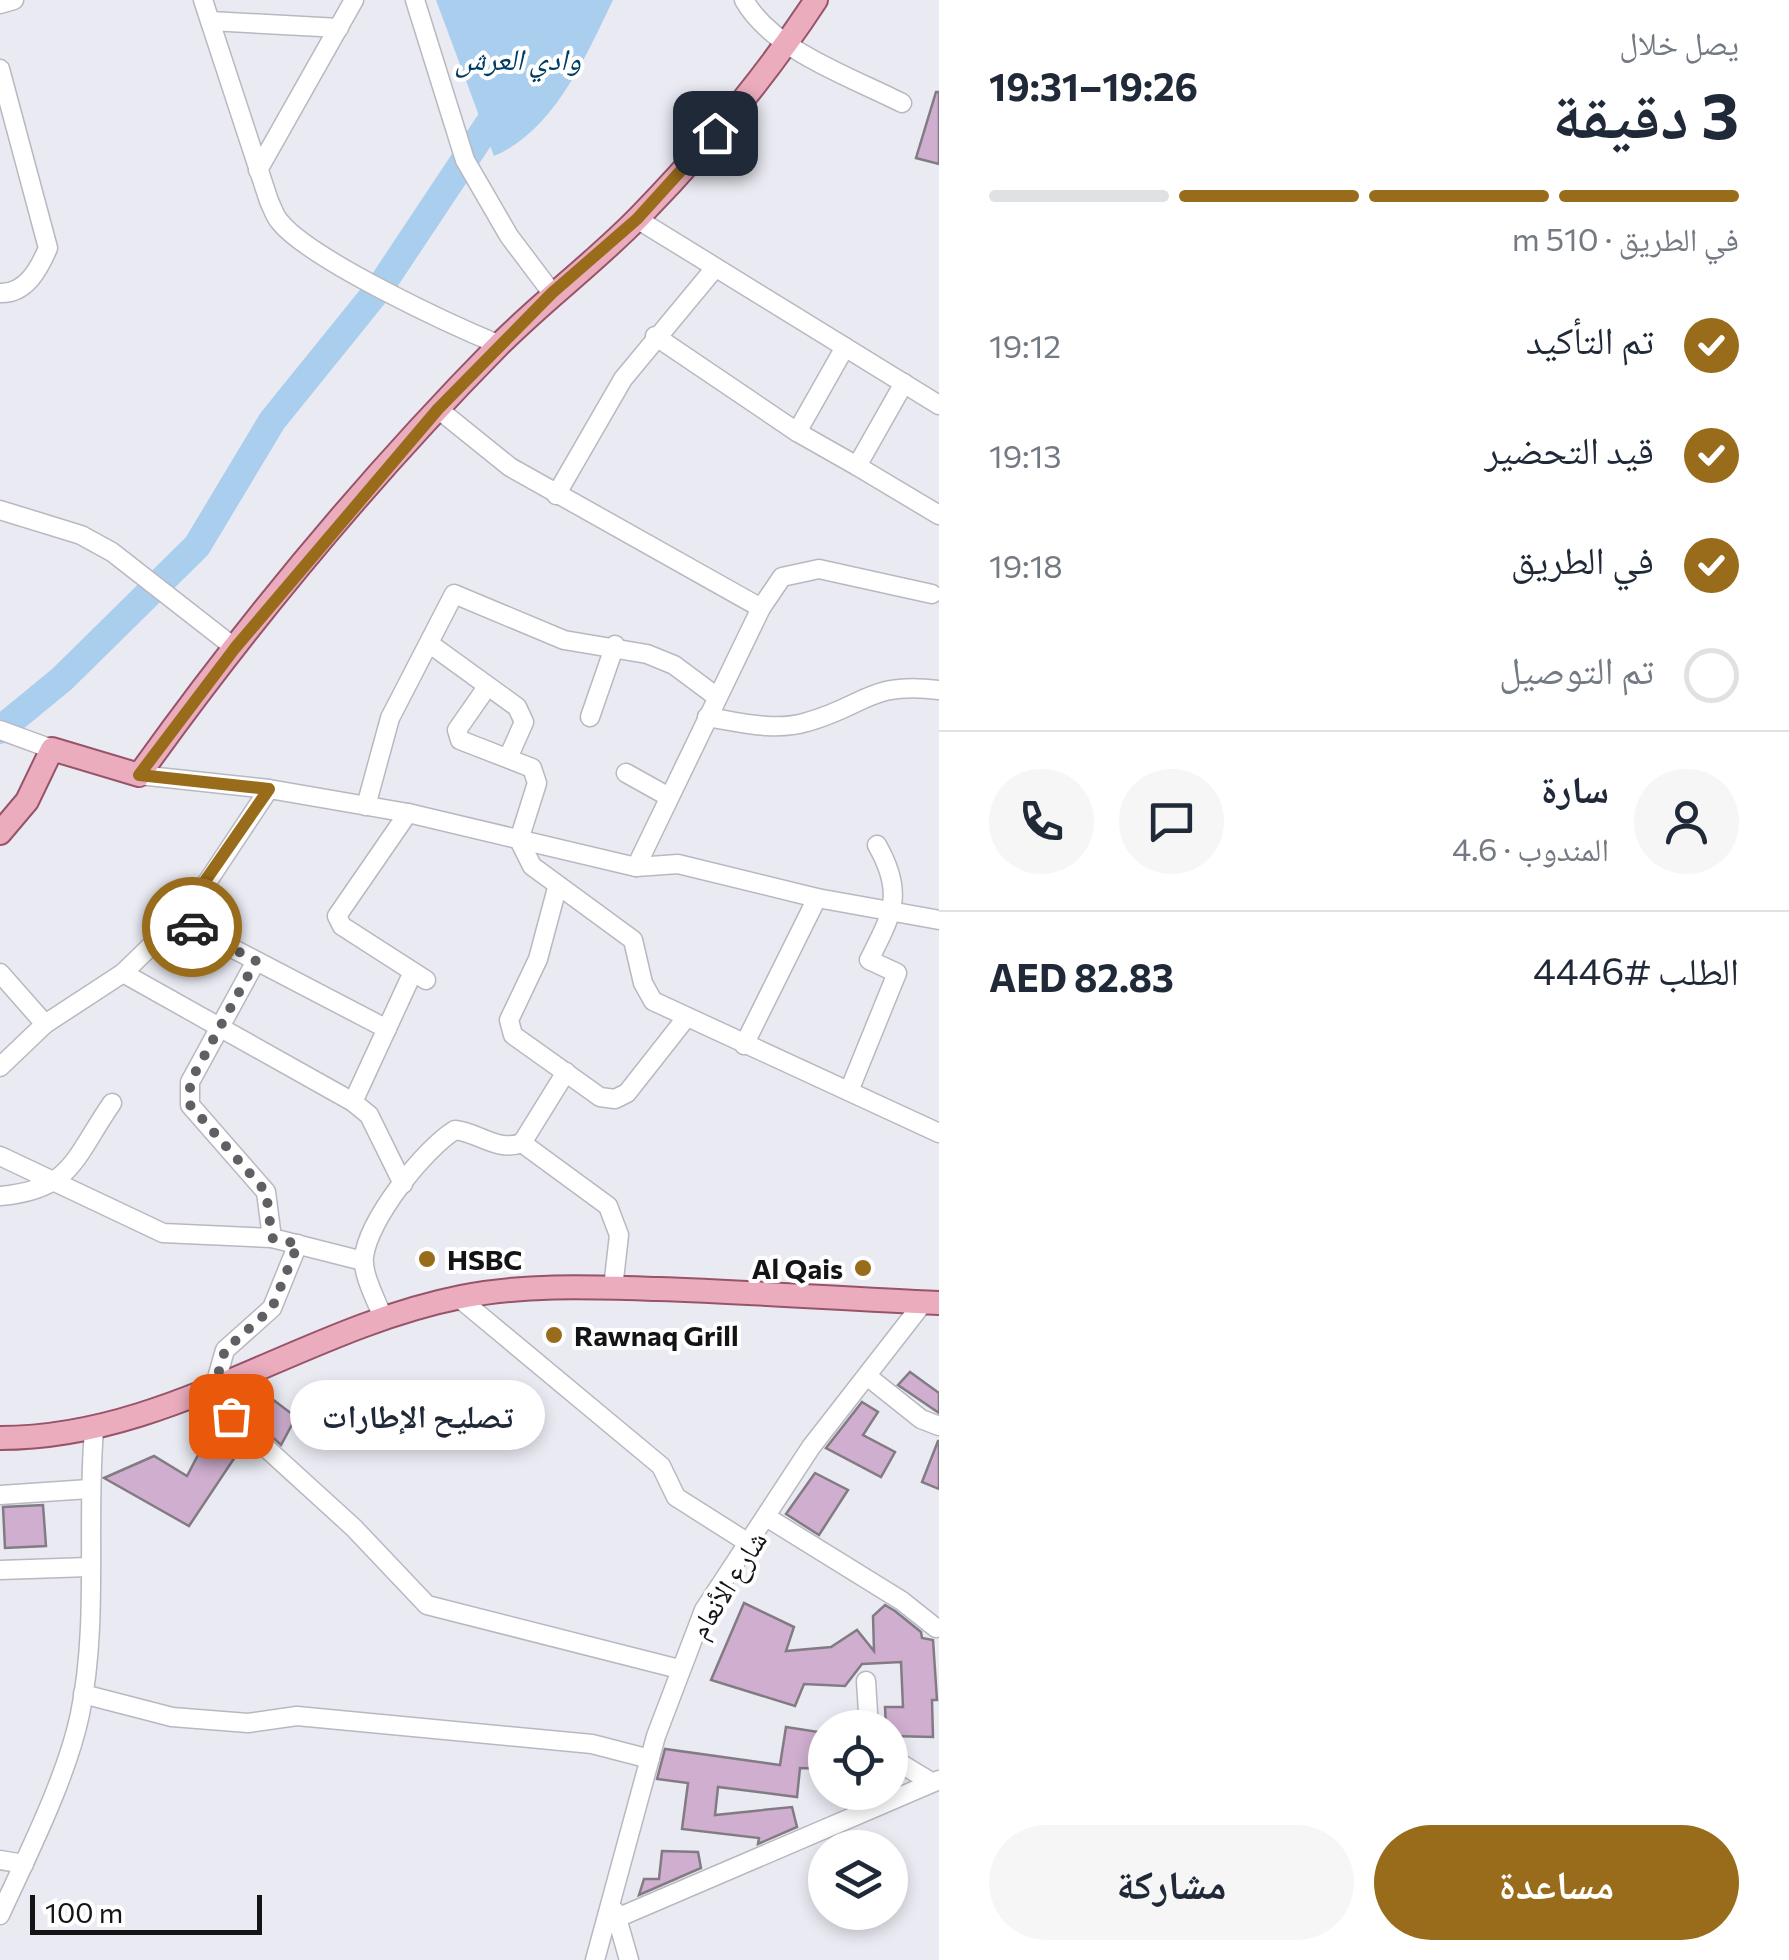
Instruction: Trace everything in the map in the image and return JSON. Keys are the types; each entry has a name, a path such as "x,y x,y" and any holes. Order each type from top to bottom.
{"main road":[{"path":"0,833 27,801 52,749 139,775 235,648 438,409 552,293 637,219 741,104 816,0"},
{"path":"0,1438 94,1430 213,1392 382,1318 506,1290 613,1288 931,1303"}],"street":[{"path":"0,4 14,0"},
{"path":"203,0 258,170 280,223 327,256 446,323 500,345"},
{"path":"258,170 354,0"},
{"path":"414,0 465,160 509,236 552,293"},
{"path":"744,0 756,21 788,43 902,103"},
{"path":"210,21 339,28"},
{"path":"0,70 48,248 39,268 20,289 0,294"},
{"path":"637,219 939,405"},
{"path":"556,495 623,379 714,268"},
{"path":"656,336 797,432 939,515"},
{"path":"797,432 844,347"},
{"path":"857,466 904,384"},
{"path":"438,409 510,467 761,608"},
{"path":"0,510 81,536 112,552 235,648"},
{"path":"636,867 761,608 782,576 818,569 932,594"},
{"path":"366,806 390,718 454,594 564,640 614,645 674,666 717,697"},
{"path":"430,644 517,708 524,722 508,758"},
{"path":"590,717 614,645"},
{"path":"707,716 773,728 808,722 874,690 904,686 939,690"},
{"path":"487,687 457,730 460,740 532,768 536,783 520,840 532,866 633,940 642,983 653,1001 939,1133"},
{"path":"0,730 52,749"},
{"path":"626,773 669,797"},
{"path":"139,775 269,789 366,806 636,867 678,864 817,898 939,920"},
{"path":"0,1067 44,1024 123,973 178,920 269,789"},
{"path":"352,1102 387,1029 420,976 342,926 337,916 408,814"},
{"path":"849,1091 897,974 870,960 894,909 894,889 877,845"},
{"path":"557,888 538,959 509,1026 512,1035 600,1098 615,1099 626,1092 686,1018"},
{"path":"744,1045 817,898"},
{"path":"178,920 387,1029"},
{"path":"256,961 190,1082 190,1105 266,1192 272,1238"},
{"path":"0,973 44,1024"},
{"path":"123,973 352,1102 376,1127 403,1184"},
{"path":"382,1318 362,1261 370,1234 403,1184 443,1138 455,1130 495,1145 510,1147 522,1143 566,1072"},
{"path":"0,1196 38,1193 58,1182 112,1103"},
{"path":"522,1143 608,1206 619,1234 613,1288"},
{"path":"0,1156 163,1233 272,1238 362,1261"},
{"path":"298,1244 272,1308 225,1350 213,1392 231,1416 354,1528 426,1605 679,1669"},
{"path":"459,1298 661,1466 676,1497 750,1544"},
{"name":"شارع الأنعام","path":"595,1960 615,1912 650,1758 679,1669 704,1610 768,1518 811,1447 866,1376 931,1303"},
{"path":"866,1376 921,1419 939,1426"},
{"path":"1,1911 24,1864 79,1719 90,1566 89,1489 94,1430"},
{"path":"0,1495 89,1489"},
{"path":"768,1518 902,1601 936,1628"},
{"path":"0,1570 90,1566"},
{"path":"866,1681 868,1710"},
{"path":"83,1694 172,1717 248,1723 297,1716 592,1744 650,1758"},
{"path":"908,1767 935,1781"},
{"path":"629,1960 615,1912 935,1781"},
{"path":"0,1860 24,1864"}],"water":[{"name":"وادي العرش","path":"436,0 613,0 579,67 551,110 534,129 494,156"}],"building":[{"path":"939,92 939,164 916,158"},
{"path":"910,1372 939,1393 939,1413 898,1385"},
{"path":"263,1392 296,1417 281,1445 242,1409 242,1398"},
{"path":"862,1402 878,1412 863,1435 895,1452 881,1477 826,1448"},
{"path":"221,1428 233,1437 227,1446 237,1454 189,1526 104,1478 154,1456 187,1476 210,1432 214,1436"},
{"path":"939,1441 939,1489 922,1482"},
{"path":"815,1473 848,1490 819,1535 786,1514"},
{"path":"43,1505 46,1546 5,1548 3,1507"},
{"path":"744,1603 794,1627 786,1651 831,1647 857,1630 874,1651 873,1616 885,1605 921,1632 922,1638 933,1640 937,1700 932,1700 933,1737 908,1736 908,1710 885,1710 903,1707 901,1662 862,1664 845,1686 804,1684 795,1706 711,1680"},
{"path":"786,1727 808,1730 808,1768 800,1768 797,1797 718,1787 715,1815 792,1807 797,1827 758,1844 759,1838 682,1829 688,1783 657,1779 665,1749 780,1765"},
{"path":"662,1851 698,1852 701,1868 639,1895 644,1879 659,1879"}],"waterway":[{"name":"وادي العرش","path":"0,730 62,679 197,546 272,421 381,286 492,119 497,96"}],"way so far":[{"path":"192,927 256,961 190,1082 190,1105 266,1192 272,1238 298,1244 272,1308 225,1350 213,1392 231,1416"}],"place":[{"name":"HSBC","path":"427,1259"},
{"name":"Al Qais","path":"863,1268"},
{"name":"Rawnaq Grill","path":"554,1335"},
{"name":"تصليح الإطارات","path":"231,1416"}],"route":[{"path":"192,927 178,920 234,845 269,789 139,775 235,648 438,409 552,293 637,219 715,133"}]}
